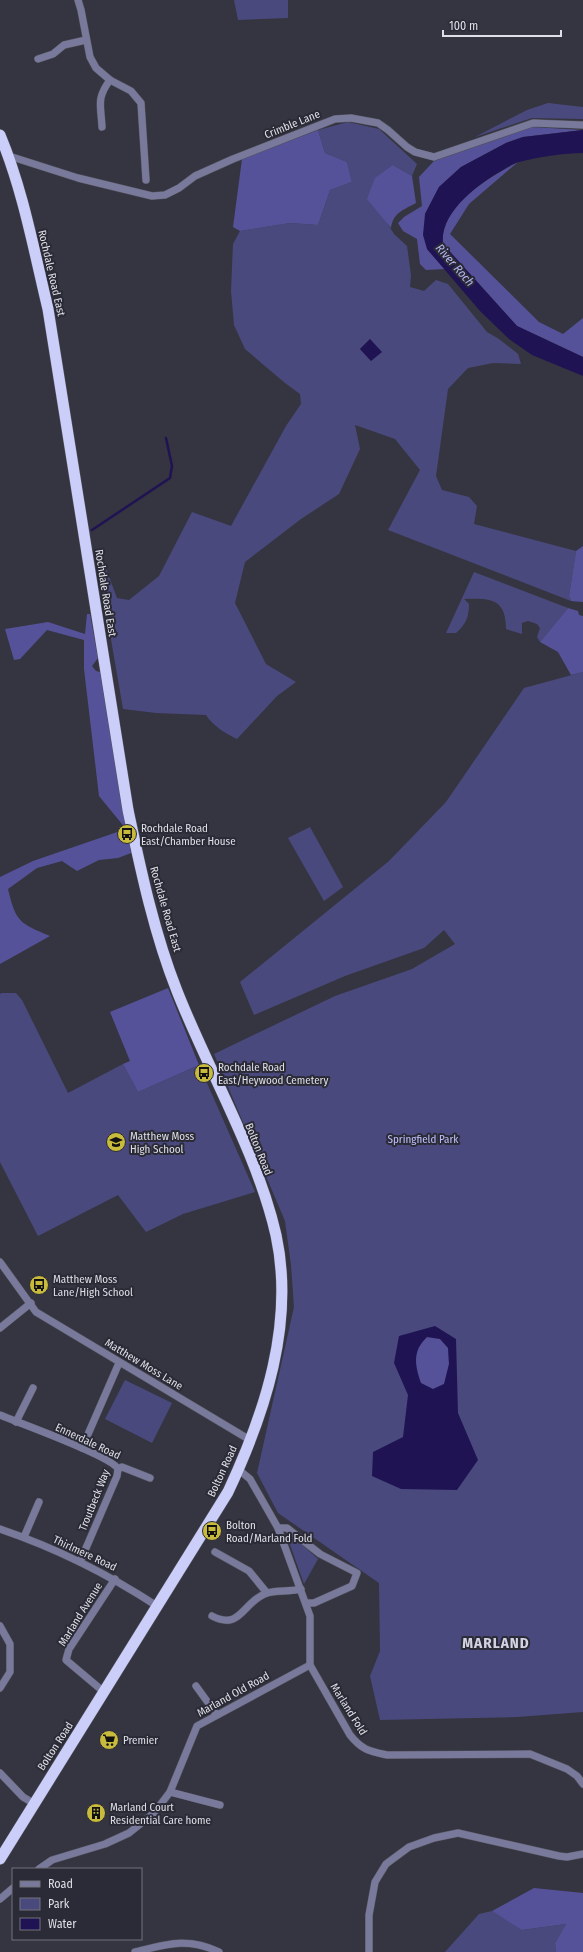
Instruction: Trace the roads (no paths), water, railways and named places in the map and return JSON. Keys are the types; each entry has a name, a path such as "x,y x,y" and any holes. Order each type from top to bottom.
{"highway":[{"name":"Rochdale Road East","path":"0,135 9,156 30,234 48,310 127,803 144,884 176,990 202,1050"},
{"name":"Bolton Road","path":"0,1859 33,1803 228,1492 250,1440 270,1379 280,1332 282,1304 280,1260 276,1234 263,1193 202,1050"}],"street":[{"path":"78,0 90,57 96,68 110,80 130,91 144,102 146,180"},
{"path":"38,58 53,54 64,45 86,40"},
{"path":"102,127 99,101 102,91 110,80"},
{"name":"Crimble Lane","path":"9,156 78,178 152,196 172,193 195,176 335,119 351,118 378,123 415,152 434,157 533,123 583,125"},
{"name":"Matthew Moss Lane","path":"0,1262 31,1303 36,1312 250,1440"},
{"path":"0,1328 31,1303"},
{"path":"82,1448 119,1363"},
{"path":"16,1422 33,1388"},
{"name":"Ennerdale Road","path":"0,1415 82,1448 113,1463 118,1469 122,1467 150,1478"},
{"name":"Troutbeck Way","path":"80,1562 117,1476 118,1469"},
{"name":"Marland Fold","path":"238,1470 250,1479 278,1528 310,1616 310,1665 350,1735 358,1744 366,1750 387,1754 530,1754 568,1769 577,1776 583,1784"},
{"path":"24,1538 39,1502"},
{"path":"278,1528 287,1528 320,1554 358,1573 352,1586 314,1603 306,1603"},
{"name":"Thirlmere Road","path":"0,1529 80,1562 115,1579 157,1606"},
{"path":"215,1552 250,1571 268,1593"},
{"name":"Marland Avenue","path":"104,1692 66,1660 70,1649 115,1579"},
{"path":"212,1616 218,1623 230,1621 238,1617 249,1604 268,1593 301,1589"},
{"path":"0,1626 10,1644 10,1672 0,1688"},
{"name":"Marland Old Road","path":"40,1868 52,1860 105,1844 129,1833 154,1812 170,1792 197,1726 310,1665"},
{"path":"196,1686 217,1715"},
{"path":"0,1773 23,1797 33,1803"},
{"path":"170,1792 220,1805"},
{"path":"369,1952 368,1915 375,1882 386,1864 409,1847 434,1838 458,1833 559,1856 578,1856 583,1854"},
{"path":"0,1899 12,1889"},
{"path":"135,1952 176,1943 193,1943 204,1945 219,1952"}],"water":[{"name":"River Roch","path":"583,130 583,153 534,158 511,165 472,191 462,200 447,221 443,232 443,244 517,326 583,357 583,376 532,355 509,339 480,311 427,249 423,235 425,214 439,187 461,167 506,143 523,137"},
{"path":"370,339 382,352 371,361 360,349"},
{"path":"435,1326 456,1339 458,1413 478,1460 457,1490 401,1489 372,1476 373,1452 403,1437 408,1395 394,1363 399,1336","holes":["427,1337 440,1339 448,1348 449,1364 444,1384 433,1389 421,1383 417,1370 416,1358 422,1342"]}],"waterway":[{"path":"92,530 170,478 172,466 166,438"}],"place":[{"name":"Rochdale Road East/Chamber House","path":"127,834"},
{"name":"Rochdale Road East/Heywood Cemetery","path":"204,1073"},
{"name":"Matthew Moss High School","path":"116,1142"},
{"name":"Matthew Moss Lane/High School","path":"39,1285"},
{"name":"Bolton Road/Marland Fold","path":"212,1531"},
{"name":"Premier","path":"109,1740"},
{"name":"Marland Court Residential Care home","path":"96,1813"}],"district":[{"name":"MARLAND","path":"496,1643"}],"park label":[{"name":"Springfield Park","path":"423,1139"}]}
